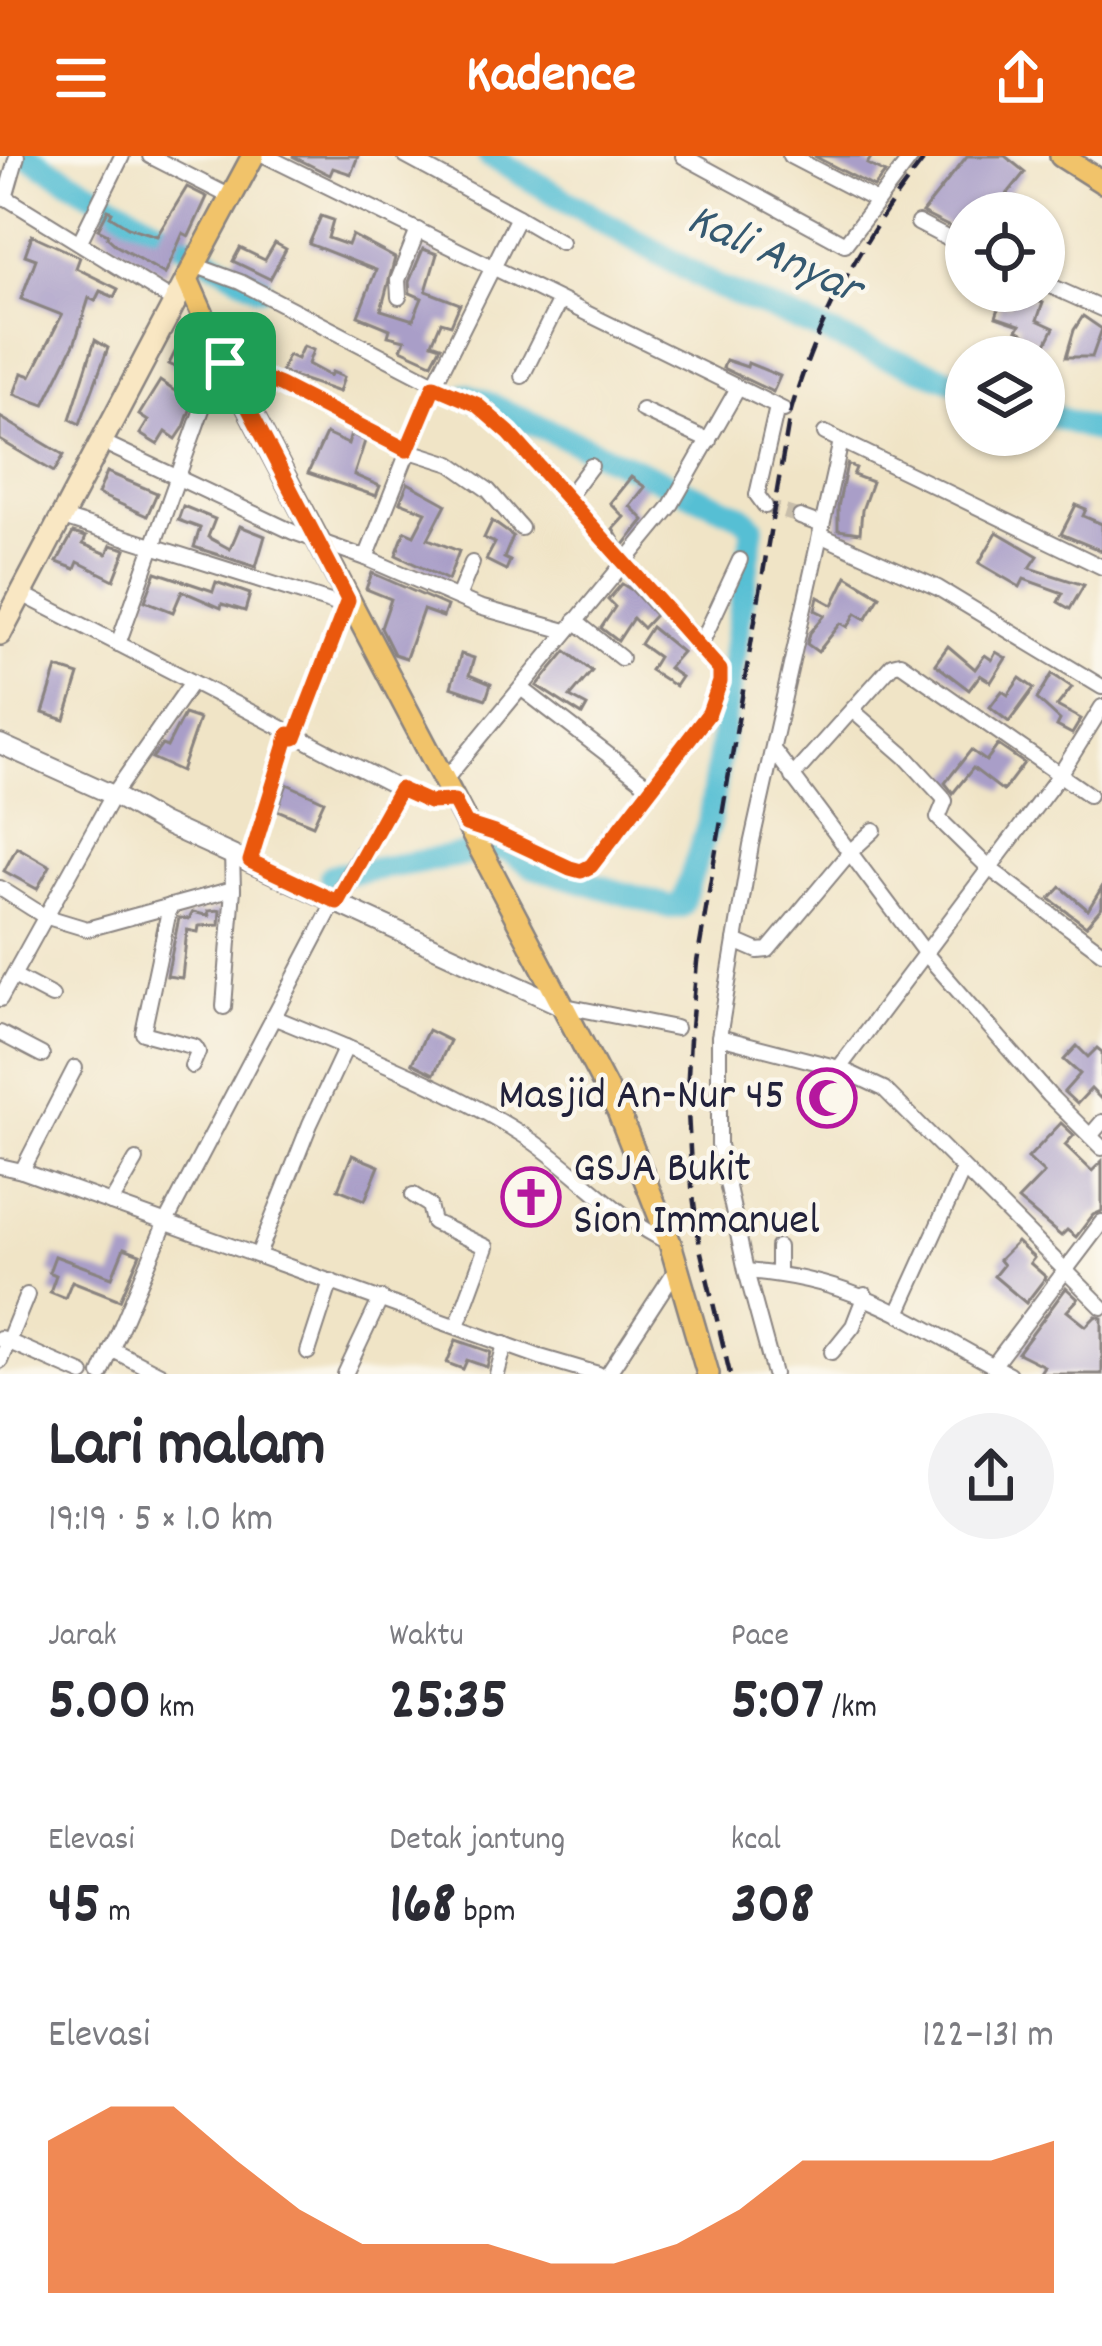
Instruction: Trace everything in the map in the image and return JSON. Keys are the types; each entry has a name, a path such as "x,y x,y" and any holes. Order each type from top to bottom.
{"main road":[{"path":"0,634 253,156"},
{"path":"1061,156 1086,170"},
{"path":"195,263 223,359 320,541 443,796 468,831 637,1152 678,1267 708,1374"}],"street":[{"path":"17,156 3,196 175,302"},
{"path":"80,241 122,156"},
{"path":"150,156 229,196"},
{"path":"266,156 780,409 757,495 765,506"},
{"path":"405,156 561,242"},
{"path":"683,156 708,162 845,244 912,156"},
{"path":"790,156 878,201"},
{"path":"366,558 438,378 518,218"},
{"path":"918,223 945,237"},
{"path":"399,297 398,280 418,230"},
{"path":"195,263 427,378 438,378 488,411 720,670 715,700 591,866 581,871 468,831"},
{"path":"1065,292 1102,309"},
{"path":"522,376 560,302"},
{"path":"118,644 223,359 472,478 521,528"},
{"path":"20,592 400,789 443,796 521,688 679,493 738,388"},
{"path":"642,410 709,441"},
{"path":"825,433 1102,567"},
{"path":"774,1374 719,1145 718,1037 751,845 841,441"},
{"path":"102,442 292,532 488,610 570,626 621,658"},
{"path":"567,498 590,466"},
{"path":"60,517 347,603 241,857 232,889 224,1007"},
{"path":"800,517 943,591 1102,687"},
{"path":"699,648 740,560"},
{"path":"458,597 472,563"},
{"path":"767,781 790,775 892,665 909,665 1089,795"},
{"path":"0,999 113,795 192,682"},
{"path":"521,688 650,787"},
{"path":"838,1068 1061,773 1102,707"},
{"path":"852,710 942,796 945,801 938,818 989,868 1102,952"},
{"path":"0,744 163,823 314,890 340,896 560,1005 676,1028"},
{"path":"774,751 926,953 1102,1148"},
{"path":"100,1374 156,1220 242,1076 350,872 400,789"},
{"path":"735,940 758,951 768,950 874,830"},
{"path":"0,888 44,916 87,929 232,889"},
{"path":"170,906 143,1034 195,1047 198,1052 192,1066"},
{"path":"14,976 52,996"},
{"path":"273,1017 346,1047 520,1133 625,1218 670,1243"},
{"path":"0,1033 42,1055"},
{"path":"718,1037 838,1068 884,1089 1102,1307"},
{"path":"258,1255 346,1047"},
{"path":"22,1171 75,1068"},
{"path":"1090,1136 1102,1122"},
{"path":"111,1204 136,1160"},
{"path":"0,1166 598,1374"},
{"path":"899,1311 963,1171"},
{"path":"413,1195 429,1204 433,1222 486,1247 458,1325"},
{"path":"993,1366 1102,1222"},
{"path":"778,1247 778,1273"},
{"path":"608,1374 678,1267"},
{"path":"746,1271 778,1273 865,1295 1009,1374"},
{"path":"308,1352 331,1281"},
{"path":"0,1361 4,1339 27,1295"},
{"path":"832,1352 853,1326 865,1295"},
{"path":"345,1374 382,1298"},
{"path":"4,1339 83,1374"},
{"path":"497,1374 512,1346"},
{"path":"111,1349 160,1374"}],"building":[{"path":"292,156 358,156 351,174 333,168 330,175"},
{"path":"814,156 872,156 867,164 885,173 874,187"},
{"path":"967,156 1005,156 1025,172 1009,192 945,192 945,224 922,213"},
{"path":"187,187 207,197 189,236 183,233 165,274 98,229 108,210 128,227 157,236"},
{"path":"321,216 333,220 328,238 348,245 352,235 395,258 381,310 413,320 422,298 410,293 409,282 423,249 437,254 426,291 460,304 451,325 441,322 432,343 441,346 432,363 401,349 405,340 388,336 390,329 358,316 376,270 309,244"},
{"path":"32,235 80,257 76,268 118,289 114,297 100,291 95,301 89,298 75,342 44,405 14,394 22,373 31,376 62,315 21,299 36,259 25,255"},
{"path":"275,243 286,249 270,279 233,261 240,248 265,260"},
{"path":"998,312 1040,312 1037,320 1054,328 1050,336 1028,336 1017,330 1020,325 996,317"},
{"path":"1083,316 1102,329 1092,357 1066,357 1074,330"},
{"path":"95,340 108,348 80,424 70,419"},
{"path":"303,346 313,350 308,364 330,376 332,372 344,377 339,392 281,372 288,355 297,359"},
{"path":"176,350 191,357 188,363 204,370 184,427 176,439 166,432 158,445 140,434 148,421 139,415 160,381 185,398 194,376 169,364"},
{"path":"726,360 780,376 773,392 723,368"},
{"path":"0,417 64,455 54,472 0,440"},
{"path":"326,434 348,444 351,434 365,441 354,475 380,486 376,496 308,473"},
{"path":"847,464 856,468 853,475 872,482 860,533 838,530"},
{"path":"107,472 157,493 147,516 98,494"},
{"path":"631,477 645,487 630,506 644,520 623,546 613,529 624,517 610,503"},
{"path":"408,483 446,504 428,539 459,551 448,580 396,555 405,531 414,535 426,512 400,502"},
{"path":"1076,505 1086,509 1083,516 1102,524 1102,551 1061,534"},
{"path":"183,506 215,519 208,537 230,549 240,526 265,536 256,567 194,547 200,528 178,520"},
{"path":"492,521 513,536 504,558 510,561 506,570 486,560 495,543 484,538"},
{"path":"997,532 1038,556 1030,568 1084,585 1070,609 1058,602 1063,593 1024,579 1020,587 979,563"},
{"path":"73,533 86,537 83,544 107,554 111,545 126,549 114,580 78,562 75,569 57,562"},
{"path":"156,572 213,591 216,582 250,594 245,611 222,604 221,608 182,591 173,612 145,601"},
{"path":"372,573 447,606 443,617 423,610 406,658 394,654 381,628 391,599 366,589"},
{"path":"847,576 880,596 866,619 856,613 848,627 841,623 818,652 807,644 825,615 815,610 818,597 833,605"},
{"path":"622,584 655,615 643,628 633,618 618,641 601,628 615,607 608,600"},
{"path":"651,627 682,652 668,668 681,677 675,686 650,670 658,657 640,644"},
{"path":"948,646 975,669 985,655 992,660 996,652 1006,658 991,682 980,675 969,690 935,664"},
{"path":"566,651 592,671 570,697 587,706 582,715 537,686"},
{"path":"461,654 474,658 469,675 491,684 486,699 451,687"},
{"path":"57,668 79,675 65,720 43,713"},
{"path":"1052,674 1072,687 1057,706 1081,719 1072,734 1057,726 1060,720 1037,699"},
{"path":"1020,678 1034,688 1009,722 990,707 1002,691 1008,695"},
{"path":"184,714 199,719 181,771 152,758 162,745 167,747"},
{"path":"998,745 1024,763 1003,791 973,768 953,793 945,783 971,750 986,761"},
{"path":"287,784 324,801 313,825 277,810"},
{"path":"17,847 50,866 37,889 4,871"},
{"path":"1061,887 1088,910 1102,887 1102,907 1086,926 1050,899"},
{"path":"220,910 219,925 199,926 198,932 187,930 182,978 167,976 179,918 189,919 193,912 209,916 208,911"},
{"path":"428,1030 450,1041 434,1074 412,1063"},
{"path":"1077,1046 1088,1057 1097,1048 1102,1052 1102,1100 1091,1089 1077,1104 1064,1092 1080,1074 1064,1060"},
{"path":"1061,1123 1074,1135 1065,1145 1092,1171 1102,1161 1102,1211 1076,1237 1067,1230 1061,1236 1018,1200 1044,1173 1028,1158"},
{"path":"352,1155 379,1166 365,1200 338,1189"},
{"path":"1017,1242 1046,1277 1026,1303 994,1276 1003,1265 999,1260"},
{"path":"124,1248 140,1254 120,1300 72,1281 65,1298 50,1292 56,1275 49,1272 55,1256 112,1277"},
{"path":"1066,1288 1078,1299 1067,1311 1086,1326 1096,1316 1102,1318 1102,1374 1039,1374 1044,1366 1018,1353"},
{"path":"456,1340 491,1352 487,1367 467,1360 463,1369 447,1363"}],"waterway":[{"path":"27,156 261,288"},
{"name":"Kali Anyar","path":"489,156 716,286 945,378"},
{"path":"331,876 504,848 534,867 670,907 681,906 709,823 753,527 742,516 468,395"},
{"name":"Kali Anyar","path":"1065,420 1102,433"}],"tunnel":[{"path":"765,506 800,517"}],"railway":[{"path":"730,1374 700,1248 692,1187 687,1093 697,962 790,414 814,344 845,278 883,215 927,156"}],"place":[{"name":"Masjid An-Nur 45","path":"827,1098"},
{"name":"GSJA Bukit Sion Immanuel","path":"531,1197"}],"route":[{"path":"225,363 280,385 407,450 434,386 488,411 720,670 709,713 591,866 581,871 570,868 466,824 454,801 429,802 400,789 337,902 250,861 289,734 295,738 348,600 225,363"}]}
